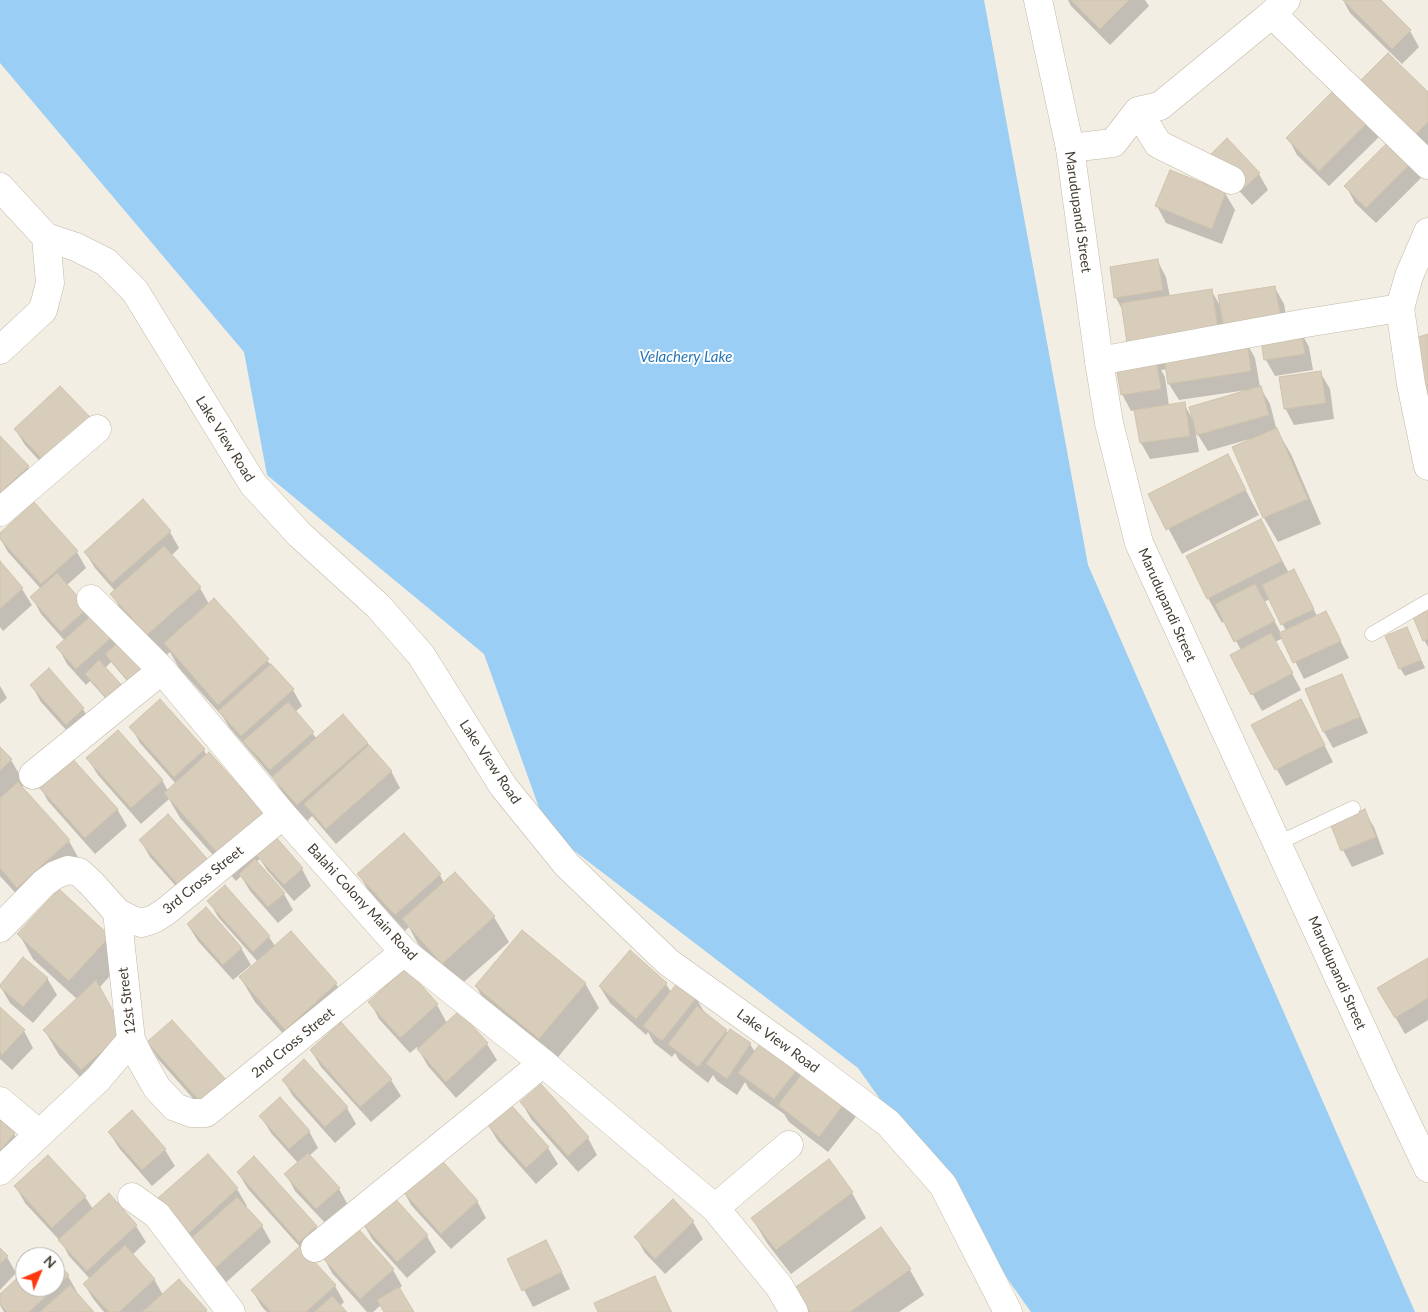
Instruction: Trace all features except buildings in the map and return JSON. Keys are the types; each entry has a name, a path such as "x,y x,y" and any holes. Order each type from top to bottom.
{"street":[{"name":"Marudupandi Street","path":"1038,0 1070,148 1109,423 1139,543 1388,1086 1428,1168"},
{"path":"1070,148 1113,143 1138,112 1160,106 1279,7 1428,165"},
{"path":"1138,112 1158,144 1231,180"},
{"name":"Lake View Road","path":"0,187 46,236 76,247 106,262 135,291 252,484 299,534 378,606 421,655 503,786 567,865 668,962 799,1056 888,1123 943,1185 1008,1312"},
{"path":"1428,232 1409,276 1400,308 1411,384 1428,466"},
{"path":"0,350 43,310 50,284 46,236"},
{"path":"1099,361 1400,308"},
{"path":"0,512 97,429"},
{"name":"Balahi Colony Main Road","path":"91,599 162,670 283,815 404,952 543,1063 715,1208 779,1286 794,1312"},
{"path":"33,775 162,670"},
{"name":"3rd Cross Street","path":"116,912 132,920 142,922 154,919 283,815"},
{"path":"0,928 44,883 55,875 68,870 79,872 116,912"},
{"name":"12st Street","path":"116,912 131,1040 157,1088 176,1107"},
{"name":"2nd Cross Street","path":"176,1107 191,1113 206,1113 404,952"},
{"path":"0,1171 38,1133 98,1079 131,1040"},
{"path":"315,1248 543,1063"},
{"path":"0,1101 38,1133"},
{"path":"715,1208 789,1145"},
{"path":"132,1197 157,1215 232,1312"}],"lane":[{"path":"1372,634 1428,601"},
{"path":"1278,843 1353,808"}],"water":[{"name":"Velachery Lake","path":"0,0 984,0 1088,565 1415,1312 1031,1312 858,1068 547,830 484,654 267,475 244,352 0,63"}]}
